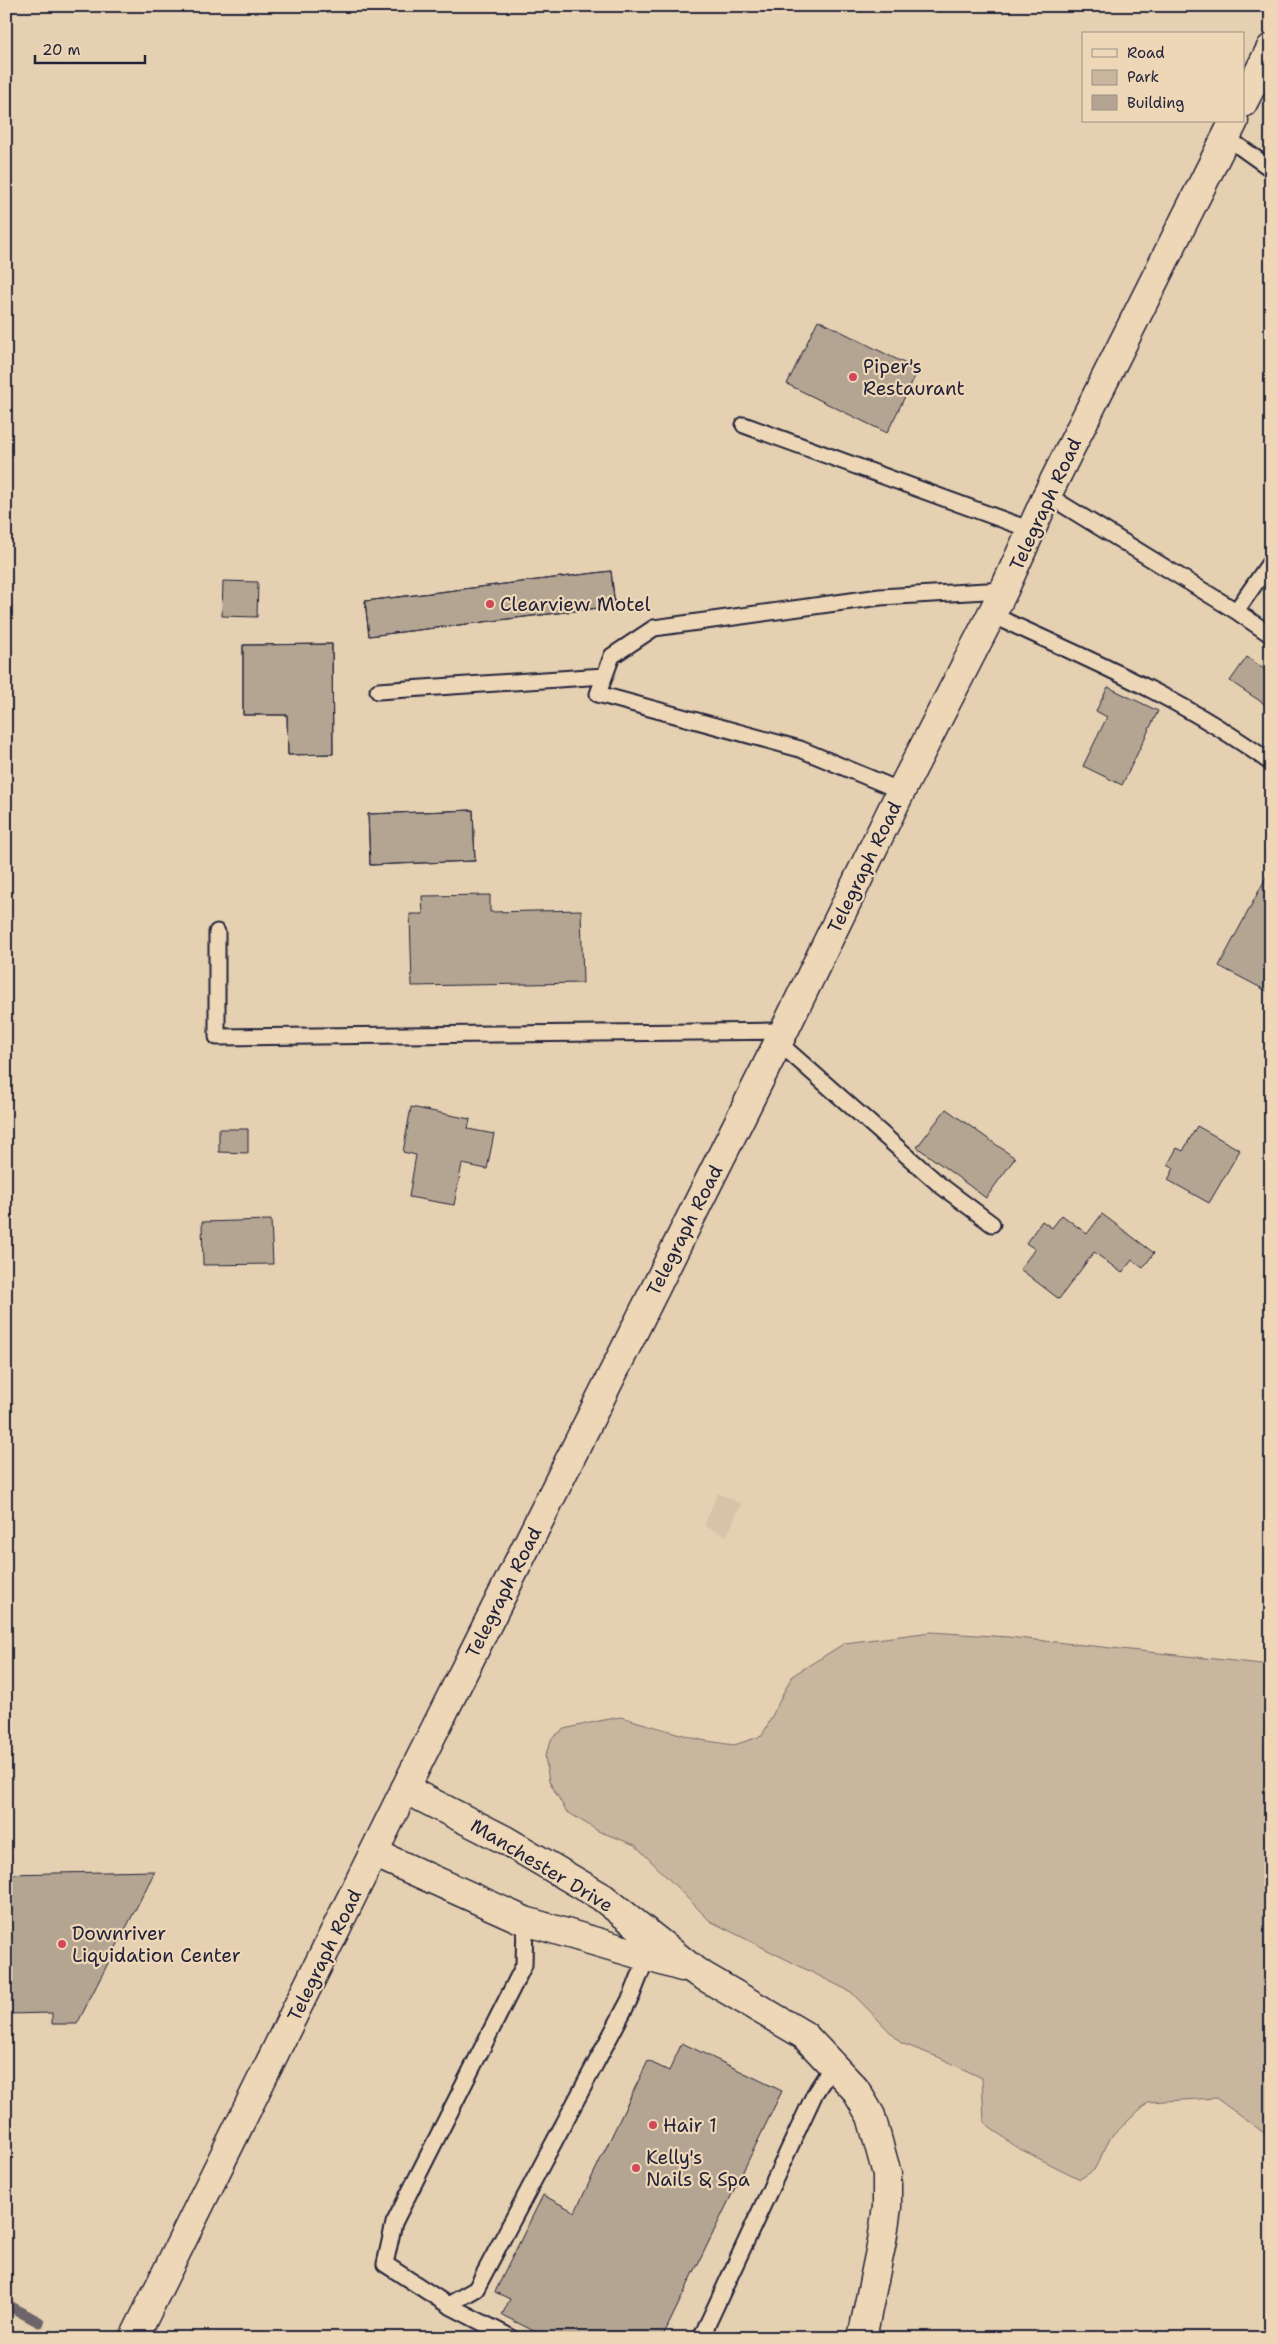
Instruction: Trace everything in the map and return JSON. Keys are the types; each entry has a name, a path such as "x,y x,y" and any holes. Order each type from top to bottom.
{"main road":[{"path":"1244,101 1271,48"},
{"name":"Telegraph Road","path":"134,2338 901,791 990,614 1004,590 1047,495 1230,129"},
{"name":"Manchester Drive","path":"405,1789 505,1840 602,1897 695,1971 804,2035 855,2089 871,2116 887,2174 887,2207 882,2241 862,2338"},
{"name":"Manchester Drive","path":"374,1853 525,1921 695,1971"}],"lane":[{"path":"1230,129 1271,169"},
{"path":"744,425 1031,530"},
{"path":"1047,495 1236,611 1271,635"},
{"path":"1236,611 1271,561"},
{"path":"901,791 800,749 598,694 612,656 654,628 880,597 1004,590"},
{"path":"990,614 1149,687 1238,739 1271,763"},
{"path":"378,691 604,676"},
{"path":"217,932 217,1037 781,1036 940,1185 992,1224"},
{"path":"512,2338 448,2304 385,2264 394,2223 524,1965 525,1921"},
{"path":"448,2304 476,2289 632,1995 648,1957"},
{"path":"701,2338 815,2093 833,2065"}],"shaded area":[{"path":"718,1493 741,1504 727,1536 704,1526"}],"green space":[{"path":"931,1632 1008,1637 1271,1665 1271,2138 1216,2098 1148,2102 1111,2137 1094,2170 1080,2179 1016,2147 984,2122 982,2078 938,2057 901,2043 851,1992 710,1921 635,1845 598,1831 566,1811 549,1781 545,1756 552,1738 564,1729 621,1717 701,1740 734,1745 762,1736 792,1676 845,1643"}],"building":[{"name":"Piper's Restaurant","path":"818,320 918,370 887,433 787,384"},
{"name":"Clearview Motel","path":"611,571 615,606 369,636 365,601"},
{"name":"Clearview Motel","path":"611,571 615,606 369,636 365,601"},
{"path":"223,581 258,582 257,617 222,616"},
{"path":"332,644 333,754 288,755 287,715 243,715 243,645"},
{"path":"332,644 333,754 288,755 287,715 243,715 243,645"},
{"path":"1247,657 1271,674 1271,698 1266,705 1230,681"},
{"path":"1108,687 1158,711 1122,785 1083,766 1107,717 1096,711"},
{"path":"473,810 475,861 370,865 368,814"},
{"path":"473,810 475,861 370,865 368,814"},
{"path":"1271,871 1271,993 1219,966"},
{"path":"490,895 490,912 581,910 583,983 412,986 410,914 423,914 422,896"},
{"path":"411,1107 470,1119 468,1129 494,1134 487,1169 462,1164 454,1205 409,1197 416,1155 403,1152"},
{"path":"946,1109 1015,1158 986,1198 917,1147"},
{"path":"1197,1126 1240,1150 1209,1203 1168,1180 1174,1168 1168,1164 1177,1148 1183,1151"},
{"path":"219,1129 248,1129 248,1153 219,1152"},
{"path":"1102,1214 1154,1253 1143,1268 1132,1260 1122,1273 1094,1252 1059,1299 1020,1269 1035,1249 1026,1243 1042,1221 1052,1228 1062,1215 1087,1234"},
{"path":"271,1220 273,1264 203,1265 202,1222"},
{"name":"Downriver Liquidation Center","path":"155,1871 77,2024 52,2024 52,2013 6,2014 6,1874"},
{"path":"682,2043 782,2091 662,2338 548,2338 502,2315 510,2299 495,2292 543,2195 575,2212 648,2061 669,2071"}],"waterway":[{"path":"6,2304 39,2322"}],"place":[{"name":"Piper's Restaurant","path":"853,377"},
{"name":"Clearview Motel","path":"490,604"},
{"name":"Downriver Liquidation Center","path":"62,1944"},
{"name":"Hair 1","path":"653,2125"},
{"name":"Kelly's Nails & Spa","path":"636,2168"}]}
